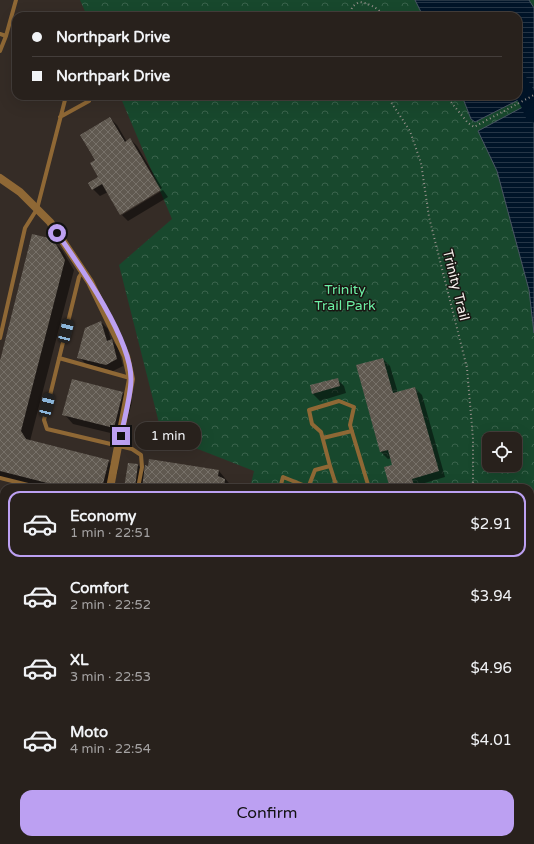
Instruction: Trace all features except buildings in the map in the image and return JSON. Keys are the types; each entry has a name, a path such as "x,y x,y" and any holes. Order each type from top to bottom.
{"street":[{"path":"0,178 20,192 50,222 83,271 115,329 126,356 131,378 111,484"}],"lane":[{"path":"13,12 16,0"},
{"path":"0,51 12,14"},
{"path":"0,34 6,36"},
{"path":"0,338 25,228 37,209 65,100"},
{"path":"60,117 88,100"},
{"path":"83,271 80,277 44,420 47,428 132,449 141,455 142,467 139,484"},
{"path":"59,358 131,378"},
{"path":"336,484 321,432 312,424 309,410 339,401 354,407 350,424 368,484"},
{"path":"323,438 352,431"},
{"path":"309,484 315,470 330,466"},
{"path":"0,478 24,484"},
{"path":"281,484 283,478 300,484"}],"path":[{"path":"350,12 353,6 359,1 367,3 379,12"},
{"path":"449,100 468,123 474,127 534,95"},
{"name":"Trinity Trail","path":"391,100 410,131 421,163 429,218 467,368 472,439 473,484"}],"green space":[{"name":"Trinity Trail Park","path":"80,0 534,0 534,484 251,484 254,471 162,435 119,265 172,219 122,100 522,100 522,12 85,12"}],"water":[{"path":"415,0 529,0 534,8 534,92 522,98 522,12 421,12"},
{"path":"464,100 518,100 475,122 471,119"},
{"path":"534,101 534,333 529,290 497,171 478,131"}],"waterway":[{"path":"522,89 534,113"}],"route":[{"path":"57,233 90,282 115,329 126,356 131,378 121,436"}]}
